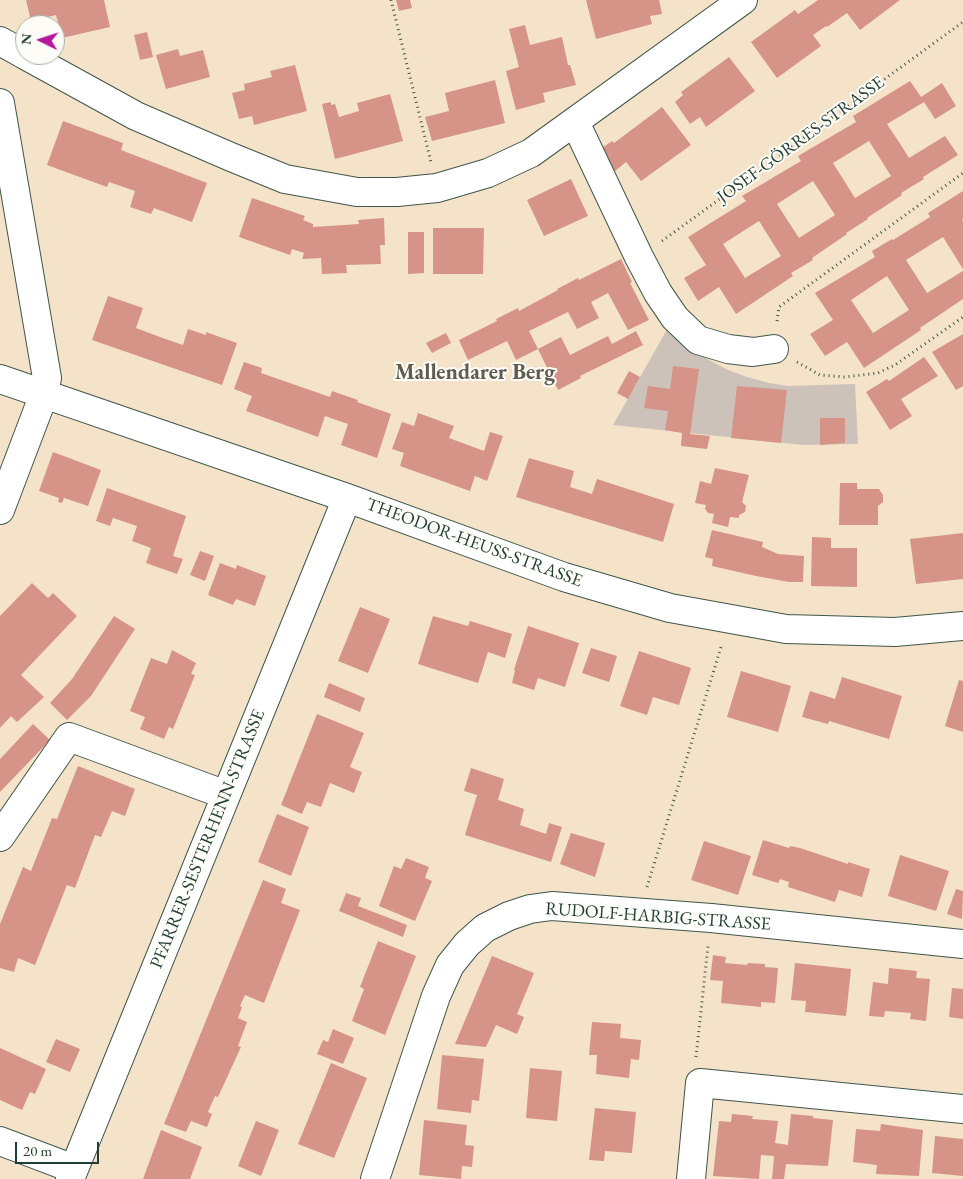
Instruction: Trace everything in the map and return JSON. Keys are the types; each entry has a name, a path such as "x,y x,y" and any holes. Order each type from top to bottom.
{"street":[{"path":"43,65 136,116 231,158 285,179 357,192 397,192 437,188 488,173 531,154 743,0"},
{"path":"0,41 15,49"},
{"path":"0,103 48,378 44,394 0,510"},
{"path":"575,122 639,257 658,293 675,318 698,340 728,349 753,352 774,349"},
{"name":"THEODOR-HEUSS-STRASSE","path":"0,378 347,498 564,577 670,608 786,629 895,632 963,626"},
{"name":"PFARRER-SESTERHENN-STRASSE","path":"72,1174 347,498"},
{"path":"0,837 69,737 226,795"},
{"name":"RUDOLF-HARBIG-STRASSE","path":"375,1179 436,996 450,965 467,944 484,928 508,916 530,909 552,906 712,918 963,944"},
{"path":"691,1179 700,1083 963,1109"},
{"path":"0,1141 72,1174"}],"path":[{"path":"391,0 437,188"},
{"name":"JOSEF-GÖRRES-STRASSE","path":"639,257 963,22"},
{"path":"963,173 779,307 774,349 820,374 845,378 864,376 878,373 895,365 963,317"},
{"path":"640,912 730,620"},
{"path":"700,1083 695,1065 712,918"}],"shaded area":[{"path":"669,326 692,348 709,360 747,377 788,386 855,384 858,444 803,445 613,425"}],"building":[{"path":"26,0 104,0 110,27 65,37 65,15 30,15"},
{"path":"396,0 410,0 412,8 399,11"},
{"path":"586,0 659,0 662,14 650,16 652,24 596,39"},
{"path":"818,0 900,0 860,30 847,13 826,26 813,35 821,46 777,78 751,42 795,10 798,14"},
{"path":"525,25 530,45 562,37 568,65 570,65 576,85 543,93 545,102 516,110 506,71 519,67 509,29"},
{"path":"147,32 153,57 140,60 134,35"},
{"path":"178,49 180,56 203,50 210,77 166,89 156,55"},
{"path":"729,57 755,91 706,127 700,117 690,124 675,102 683,95 681,92"},
{"path":"295,65 307,111 254,125 252,116 239,119 232,93 245,90 244,84 272,77 270,71"},
{"path":"495,80 505,123 432,141 425,117 449,111 445,93"},
{"path":"910,81 921,97 942,83 956,106 935,119 924,102 887,124 909,158 945,136 958,155 923,177 924,179 901,193 902,195 812,258 813,260 791,273 793,276 736,314 719,287 698,301 684,278 706,265 688,237 746,201 742,196 801,161 798,156 856,122 853,116","holes":["869,141 891,176 855,198 833,163","813,181 835,215 799,238 777,204","759,221 781,256 745,278 723,244"]},
{"path":"390,94 403,141 335,159 322,104 331,102 331,105 335,104 339,117 359,111 357,103"},
{"path":"662,107 691,145 641,181 626,162 614,172 602,148 612,141 614,143"},
{"path":"63,121 123,143 121,150 207,183 192,222 154,208 151,214 130,207 135,191 109,182 107,187 47,165"},
{"path":"571,179 588,216 544,236 527,200"},
{"path":"963,191 963,269 943,237 906,260 927,293 963,271 963,299 864,368 847,342 825,356 810,334 833,320 815,293 875,257 872,251 930,217 928,213","holes":["887,276 909,310 873,333 851,300"]},
{"path":"252,198 305,216 303,220 313,224 313,227 359,224 358,220 384,218 385,245 380,245 381,264 346,265 347,273 322,274 321,258 302,259 304,253 292,249 290,255 239,237"},
{"path":"433,228 484,228 483,274 433,274"},
{"path":"408,232 424,232 424,273 408,274"},
{"path":"621,259 632,282 630,283 649,320 628,330 608,293 591,302 599,318 577,329 568,312 529,331 538,349 516,360 507,341 468,360 459,340 518,308 519,311 578,278 579,280"},
{"path":"108,296 143,308 136,328 160,337 183,345 188,329 206,335 206,332 237,343 222,385 92,340"},
{"path":"636,331 643,345 580,376 581,378 558,390 538,349 561,337 570,355 608,336 612,344"},
{"path":"446,333 451,343 432,353 426,343"},
{"path":"963,334 963,386 956,390 932,352"},
{"path":"924,357 938,376 901,399 912,416 890,430 866,392 887,379 889,381"},
{"path":"244,362 262,368 261,373 330,397 332,391 391,414 377,458 341,445 348,424 325,416 318,437 246,411 252,396 234,389"},
{"path":"673,366 699,369 690,434 710,436 707,449 681,446 682,433 665,430 668,411 644,408 648,386 670,389"},
{"path":"629,371 640,377 628,399 617,393"},
{"path":"737,386 787,390 781,443 731,438"},
{"path":"418,413 454,426 449,438 484,451 490,432 503,436 487,481 475,476 470,491 400,466 404,453 392,449 402,422 414,426"},
{"path":"820,418 845,418 845,443 820,445"},
{"path":"53,452 101,470 88,506 64,498 62,503 58,502 59,498 39,491"},
{"path":"529,458 574,471 570,487 592,494 597,479 674,504 663,542 516,497"},
{"path":"715,468 749,475 742,502 746,506 745,512 739,515 739,518 730,517 728,527 712,523 714,514 708,513 705,509 706,505 695,503 700,481 711,484"},
{"path":"840,483 857,483 857,489 879,489 883,495 883,502 878,506 878,525 839,525"},
{"path":"107,488 186,516 173,556 183,559 177,574 146,563 151,548 132,541 137,526 113,518 110,526 96,521"},
{"path":"712,530 763,542 762,547 778,554 804,556 803,582 789,582 712,566 713,559 705,557"},
{"path":"963,533 963,579 916,584 910,539"},
{"path":"812,537 831,538 831,548 857,548 857,587 811,586"},
{"path":"200,551 214,556 205,581 190,575"},
{"path":"220,563 236,569 237,565 266,576 255,606 236,599 233,605 208,595"},
{"path":"32,583 48,598 53,593 77,616 21,675 44,697 17,722 11,716 0,728 0,616"},
{"path":"360,607 390,619 368,673 338,661"},
{"path":"114,616 135,629 91,696 67,720 50,703 72,679"},
{"path":"433,616 468,626 470,621 512,634 505,658 488,652 478,683 418,664"},
{"path":"528,626 579,643 565,687 538,678 534,690 512,683 514,670"},
{"path":"591,648 617,656 609,682 582,673"},
{"path":"172,650 196,663 191,674 195,675 173,729 169,727 164,739 140,729 145,717 130,711 151,658 167,664"},
{"path":"639,651 691,668 679,705 653,697 647,715 620,706"},
{"path":"741,671 791,686 778,732 727,717"},
{"path":"842,677 902,696 889,739 829,721 828,724 802,717 810,691 835,699"},
{"path":"959,680 963,681 963,732 945,726"},
{"path":"329,683 365,698 360,712 324,697"},
{"path":"317,714 364,733 350,767 362,772 354,793 330,783 321,807 307,802 302,814 281,805"},
{"path":"33,724 50,740 0,792 0,759"},
{"path":"78,766 135,789 125,816 112,811 101,837 95,835 75,888 67,885 35,965 18,958 14,972 0,968 0,924 23,867 31,871 52,818 57,819"},
{"path":"471,768 504,779 498,800 524,809 520,825 546,834 549,823 562,827 551,862 465,835 477,795 464,791"},
{"path":"277,814 309,827 291,876 258,862"},
{"path":"571,833 605,843 595,877 560,864"},
{"path":"763,840 789,848 790,846 800,848 848,864 848,862 870,869 862,897 839,890 835,902 788,887 789,882 780,879 778,883 752,875"},
{"path":"704,841 751,856 738,895 691,880"},
{"path":"900,855 949,871 936,911 888,896"},
{"path":"406,858 429,867 425,878 432,881 415,921 379,906 394,866 401,869"},
{"path":"263,880 286,889 281,903 300,910 264,1003 245,995 240,1006 242,1007 238,1018 247,1022 238,1046 241,1047 218,1097 215,1096 208,1112 212,1114 207,1127 191,1121 186,1132 164,1124"},
{"path":"956,889 963,891 962,919 947,914"},
{"path":"346,893 361,898 358,906 407,925 403,937 339,911"},
{"path":"378,941 416,956 385,1035 352,1021 364,989 360,987"},
{"path":"713,955 726,957 725,963 765,964 765,967 778,968 775,1003 761,1002 761,1007 721,1003 723,981 710,980"},
{"path":"492,956 534,973 517,1014 524,1017 517,1034 496,1025 486,1047 455,1044"},
{"path":"795,963 851,969 846,1016 805,1012 806,1001 791,1000"},
{"path":"889,968 917,971 916,978 930,979 926,1021 910,1019 911,1013 885,1011 884,1017 869,1016 873,982 888,984"},
{"path":"952,988 963,989 963,1019 949,1017"},
{"path":"592,1022 621,1024 620,1038 641,1040 639,1060 631,1059 629,1078 596,1074 597,1055 589,1055"},
{"path":"333,1029 354,1038 343,1064 317,1054 323,1040 328,1042"},
{"path":"56,1039 80,1049 70,1072 46,1062"},
{"path":"0,1048 46,1069 35,1094 30,1092 22,1110 0,1100"},
{"path":"442,1055 484,1059 479,1101 472,1100 471,1113 437,1109"},
{"path":"331,1063 367,1078 334,1158 298,1144"},
{"path":"530,1068 562,1071 557,1121 526,1118"},
{"path":"595,1108 636,1112 632,1153 605,1151 604,1161 589,1160"},
{"path":"732,1114 753,1116 752,1119 778,1121 775,1143 788,1145 791,1114 833,1120 828,1166 786,1164 784,1179 772,1179 774,1156 761,1155 759,1179 713,1176 719,1121 731,1122"},
{"path":"424,1120 467,1125 465,1145 474,1146 472,1167 462,1166 461,1179 419,1175"},
{"path":"256,1121 279,1130 261,1176 238,1166"},
{"path":"881,1124 923,1130 919,1176 876,1174 877,1165 853,1162 856,1129 880,1131"},
{"path":"161,1130 202,1147 190,1179 143,1179"},
{"path":"935,1136 963,1139 963,1176 932,1173"}],"district":[{"name":"Mallendarer Berg","path":"475,373"}]}
